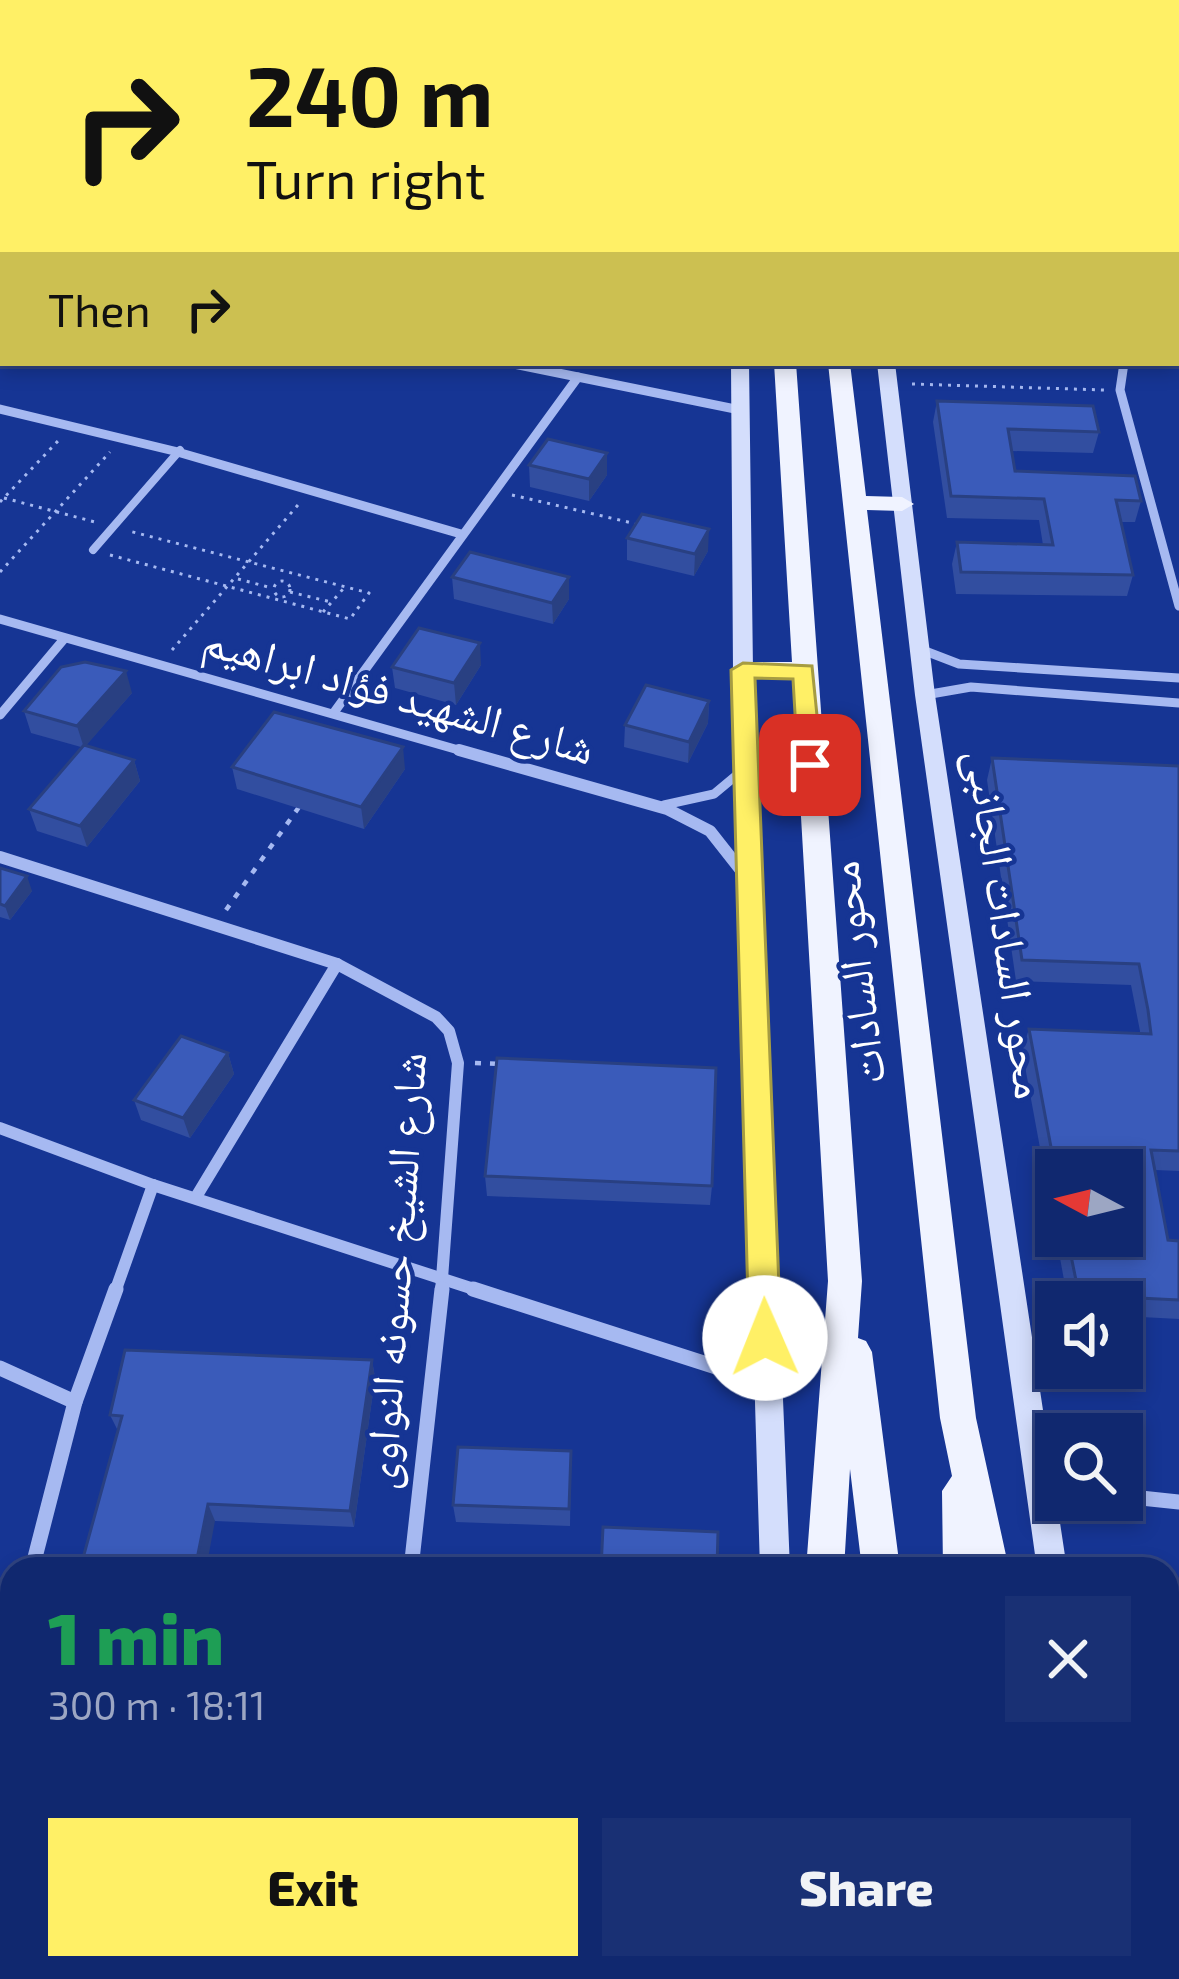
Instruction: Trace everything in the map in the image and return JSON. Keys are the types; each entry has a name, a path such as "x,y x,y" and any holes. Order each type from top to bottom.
{"main road":[{"name":"محور السادات","path":"785,366 845,1281 826,1557"},
{"name":"محور السادات","path":"839,366 958,1418 987,1557"},
{"path":"853,503 902,504"},
{"path":"743,670 804,671"},
{"path":"845,1281 880,1557"},
{"path":"958,1418 962,1557"}],"street":[{"path":"524,366 740,410"},
{"path":"740,366 743,670 774,1557"},
{"path":"1124,366 1120,390 1179,605"},
{"name":"محور السادات الجانبى","path":"887,373 919,649 1036,1413"},
{"path":"335,711 578,377"},
{"path":"0,409 125,435 308,493 461,534"},
{"path":"1162,531 1179,532"},
{"name":"شارع الشهيد فؤاد ابراهيم","path":"0,619 653,805 710,831 752,884"},
{"path":"0,715 64,639"},
{"path":"919,649 959,664 1179,678"},
{"path":"926,695 970,687 1179,703"},
{"name":"شارع الشيخ حسونه النواوى","path":"0,857 337,964 436,1016 449,1030 458,1063 443,1277 412,1557"},
{"path":"196,1198 337,964"},
{"path":"0,1128 153,1185 766,1383"},
{"path":"35,1557 75,1402 153,1185"},
{"path":"0,1368 75,1402"},
{"path":"1143,1498 1179,1502"},
{"name":"محور السادات الجانبى","path":"1049,1521 1051,1557"}],"lane":[{"path":"93,550 180,450"},
{"path":"653,805 701,800 747,766"}],"path":[{"path":"887,373 1120,390"},
{"path":"2,500 76,423"},
{"path":"0,572 125,435"},
{"path":"493,490 650,528"},
{"path":"160,663 238,579 308,493"},
{"path":"2,500 370,593 350,619 93,550"},
{"path":"238,579 272,588 294,574"},
{"path":"286,583 290,592"},
{"path":"323,612 345,587"},
{"path":"272,588 275,597"},
{"path":"275,597 290,592 332,602"},
{"path":"216,925 308,794"},
{"path":"458,1063 504,1064"}],"building":[{"path":"937,401 1093,406 1099,432 1008,429 1015,471 1135,476 1141,501 1116,500 1133,575 961,572 957,542 1053,545 1044,499 951,496"},
{"path":"548,439 607,453 589,479 529,465"},
{"path":"642,514 709,529 695,554 627,538"},
{"path":"470,552 569,577 552,603 452,577"},
{"path":"419,628 480,643 454,683 392,667"},
{"path":"85,662 126,671 77,726 24,711 61,667"},
{"path":"646,685 709,701 689,742 625,725"},
{"path":"274,712 403,747 361,807 232,767"},
{"path":"84,745 134,760 80,826 29,809"},
{"path":"992,758 1179,766 1179,1151 1151,1150 1168,1240 1179,1241 1179,1300 1143,1298 1143,1281 1076,1281 1071,1257 1143,1257 1143,1149 1051,1149 1029,1029 1151,1034 1139,964 1022,960"},
{"path":"0,868 27,876 5,906 0,904"},
{"path":"181,1036 228,1053 183,1118 134,1100"},
{"path":"497,1058 716,1068 712,1186 485,1176"},
{"path":"125,1350 372,1360 350,1511 208,1504 197,1557 83,1557 122,1416 110,1415"},
{"path":"458,1447 571,1451 569,1509 453,1505"},
{"path":"603,1527 718,1532 717,1557 602,1557"}],"route":[{"path":"765,1338 760,1071 743,670 804,671 810,765"}]}
